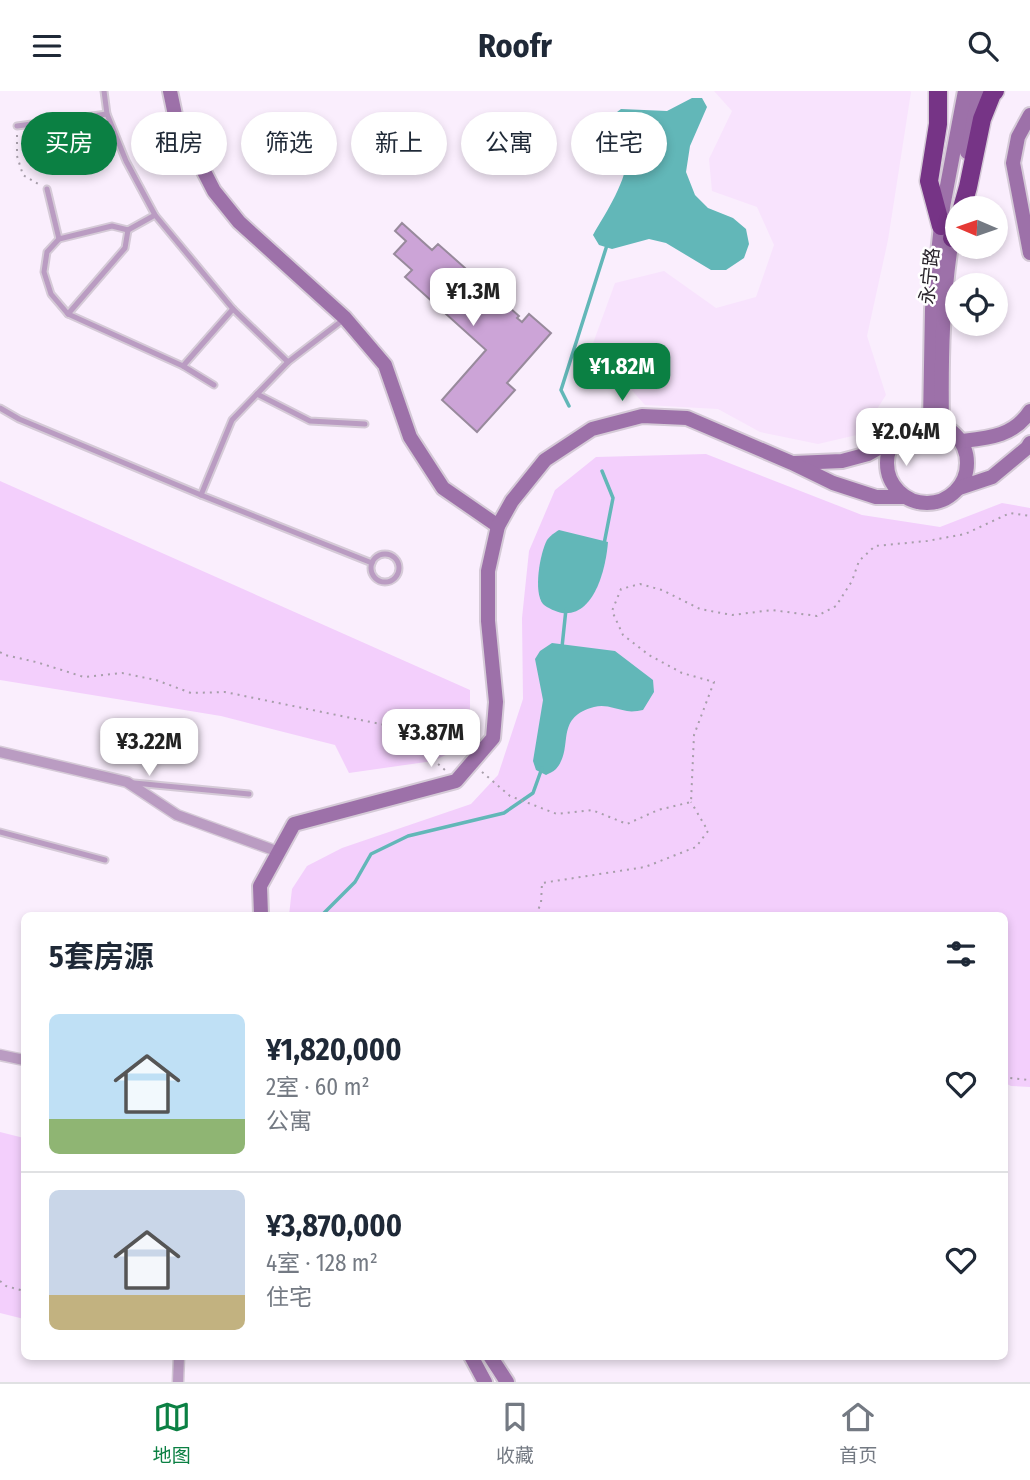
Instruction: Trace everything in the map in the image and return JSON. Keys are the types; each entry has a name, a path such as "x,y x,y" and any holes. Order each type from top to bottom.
{"highway":[{"path":"939,91 938,124 929,181 945,217"},
{"path":"965,196 982,119 995,91"}],"street":[{"path":"170,91 175,115 214,191 239,222 345,318 385,365 410,437 443,488 498,526"},
{"name":"永宁路","path":"945,196 965,91"},
{"name":"永宁路","path":"956,196 977,91"},
{"path":"1030,115 1018,137 1013,163 1030,253"},
{"name":"永宁路","path":"936,423 932,309 945,250"},
{"path":"962,441 1004,434 1023,422 1030,411"},
{"path":"261,912 261,886 294,824 456,781 493,738 496,702 488,621 488,571 498,526 512,501 545,460 592,429 642,416 687,418 833,483 876,497 905,497"},
{"path":"792,463 842,461 869,454 893,440 909,426 936,423 953,431 962,441 967,453 968,465 959,488 940,501 928,503 905,497 896,488 887,465 893,440"},
{"path":"959,488 992,477 1030,443"},
{"path":"0,753 127,782 177,815 279,852"},
{"path":"0,1055 21,1059"},
{"path":"178,1382 179,1360"},
{"path":"473,1360 485,1382"},
{"path":"493,1360 507,1382"}],"lane":[{"path":"104,91 107,112"},
{"path":"17,126 21,125"},
{"path":"117,139 155,215 233,309 288,362"},
{"path":"47,189 59,239"},
{"path":"155,215 128,230 112,226 59,239 47,252 44,272 51,295 68,313 183,366 214,385"},
{"path":"68,313 125,248 128,230"},
{"path":"183,366 233,309"},
{"path":"201,495 232,420 288,362 345,318"},
{"path":"257,394 310,421 365,424"},
{"path":"0,408 19,419 201,495 372,563"},
{"path":"378,556 392,556 398,563 399,572 390,582 380,582 373,576 372,563 378,556"},
{"path":"127,782 249,794"},
{"path":"0,832 105,860"}],"path":[{"path":"17,126 17,156 23,175 47,189"},
{"path":"537,912 541,903 542,883 645,867 696,847 708,831 691,802 694,735 714,682 682,673 649,655 623,635 612,611 621,589 640,583 662,590 700,609 732,615 772,610 817,616 836,606 852,581 859,561 875,546 965,534 1010,513 1030,516"},
{"path":"0,652 84,677 122,673 156,680 191,693 225,692 390,726 414,743 456,781"},
{"path":"471,763 510,796 557,814 592,810 626,824 659,810 691,802"},
{"path":"1008,1077 1030,1080"},
{"path":"0,1281 6,1286 21,1290"}],"shaded area":[{"path":"714,91 911,92 888,240 867,336 886,395 861,434 818,444 760,432 718,409 645,405 592,346 615,283 664,271 716,308 756,297 774,245 757,207 712,191 709,159 732,111"},
{"path":"692,98 702,98 707,107 690,146 686,172 695,195 708,208 733,218 746,229 749,244 744,258 726,270 711,270 666,243 649,239 612,249 599,245 593,235 614,199 624,175 667,175 667,112 617,112 621,109 667,111"},
{"path":"706,454 862,515 940,527 1002,503 1030,508 1030,1087 1008,1084 1008,912 289,912 292,889 307,866 342,848 471,804 498,775 523,699 522,618 529,551 555,490 596,457"},
{"path":"0,481 470,690 470,722 452,752 433,761 349,773 335,745 221,716 0,680"},
{"path":"559,530 608,542 605,564 597,588 583,607 573,612 562,613 547,607 538,591 544,546 548,538"},
{"path":"552,643 615,651 653,680 654,692 643,710 594,707 573,718 561,761 556,769 546,775 536,770 533,761 543,700 535,659 540,651"},
{"path":"0,1132 21,1137 21,1318 0,1313"}],"building":[{"path":"402,223 432,250 438,244 519,316 517,318 522,322 529,314 551,333 507,383 515,390 477,432 442,400 486,350 405,277 412,270 394,254 406,241 395,231"}],"waterway":[{"path":"569,406 561,390 608,242"},
{"path":"602,471 613,498 604,544"},
{"path":"562,647 566,609"},
{"path":"325,912 355,882 371,854 408,836 504,813 533,793 542,768"}]}
